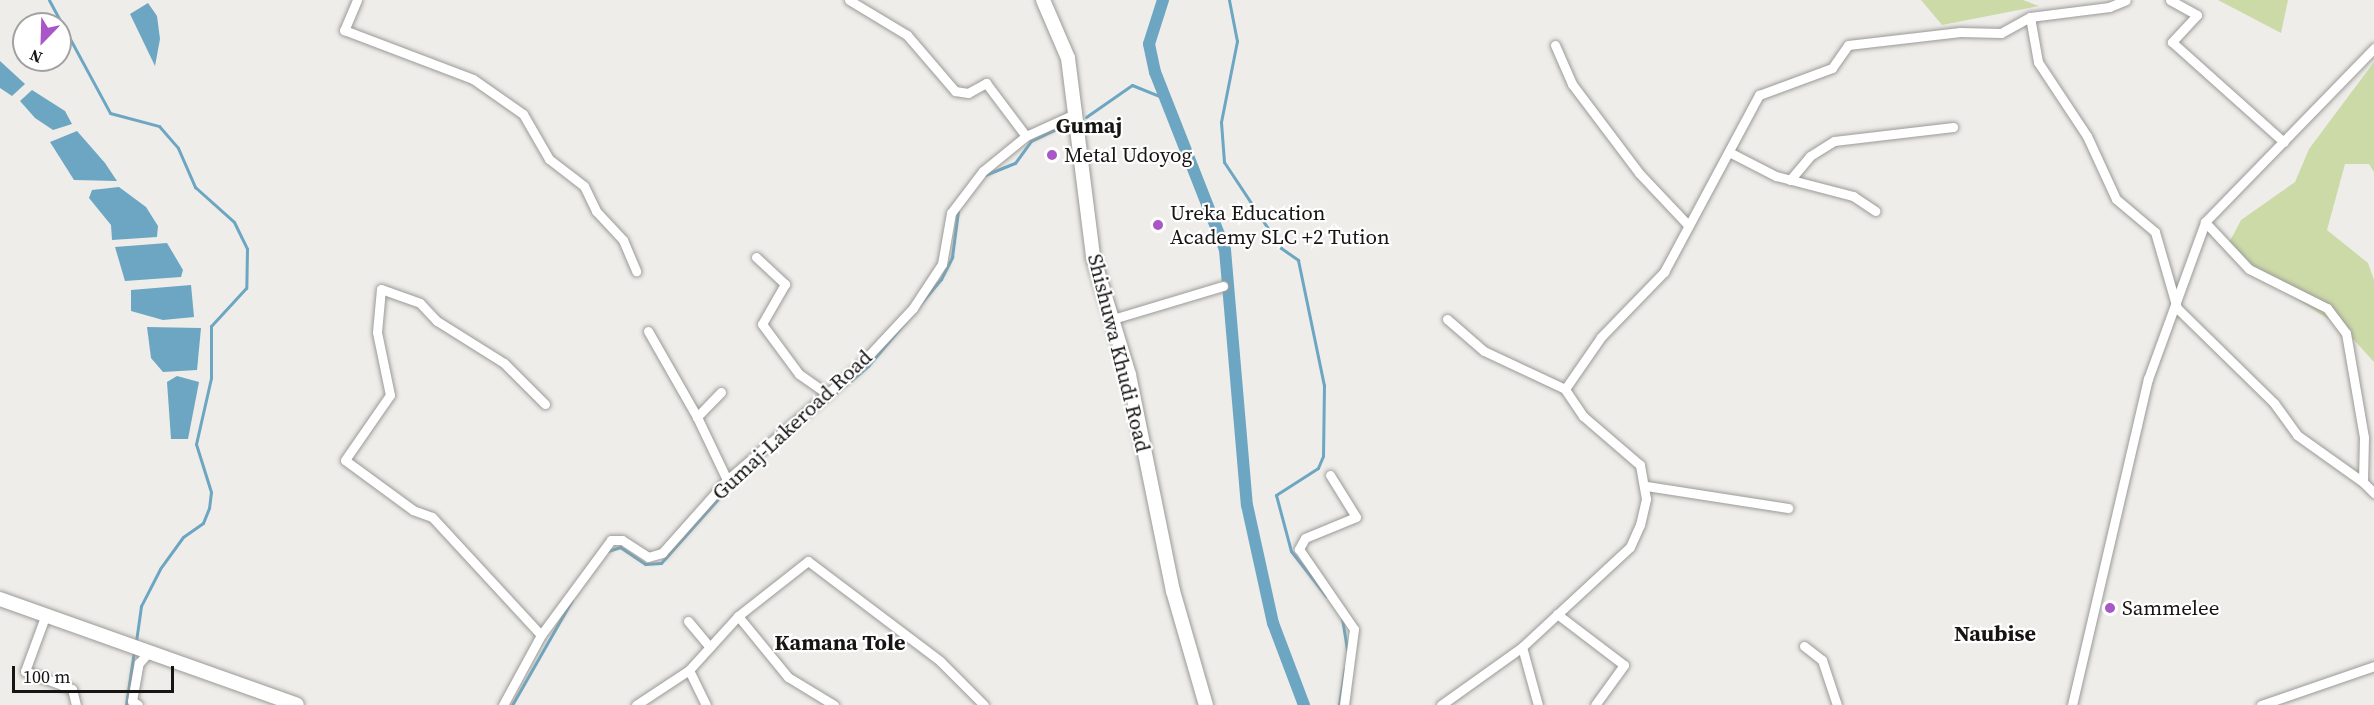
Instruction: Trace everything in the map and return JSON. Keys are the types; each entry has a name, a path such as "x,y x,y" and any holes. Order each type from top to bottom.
{"main road":[{"name":"Shishuwa Khudi Road","path":"1043,0 1068,58 1077,113 1093,257 1113,319 1139,415 1173,591 1206,705"},
{"path":"0,598 129,647 297,705"}],"street":[{"path":"357,0 344,30 473,79 523,114 549,159 584,186 596,211 623,240 636,271"},
{"path":"849,0 902,31 954,91 968,93 986,83 1026,136"},
{"path":"1565,389 1601,337 1664,272 1729,152 1740,122 1759,95 1833,68 1848,45 1960,32 2001,33 2030,17 2109,7 2126,0"},
{"path":"2170,0 2197,15 2172,42 2284,142"},
{"path":"2030,17 2038,62 2087,136 2116,199 2155,232 2173,299 2274,403 2297,435 2374,493"},
{"path":"1555,45 1572,84 1639,173 1688,225"},
{"path":"2072,705 2148,379 2173,299 2205,222 2374,48"},
{"name":"Gumaj-Lakeroad Road","path":"503,705 541,635 611,540 658,556 727,480 828,394 913,308 942,264 947,225 956,203 983,171 1026,136 1077,113"},
{"path":"1790,180 1834,141 1953,127"},
{"path":"1729,152 1790,180 1853,196 1875,211"},
{"path":"2205,222 2249,269 2327,308 2346,333 2364,437 2362,482"},
{"path":"756,257 785,284 762,324 800,374 828,394"},
{"path":"1113,319 1222,286"},
{"path":"541,635 432,517 413,510 345,460 390,395 376,332 381,289 420,303 436,321 504,363 545,404"},
{"path":"1441,705 1522,647 1630,547 1646,486 1641,465 1583,416 1565,389 1484,351 1447,319"},
{"path":"648,331 697,417 727,480"},
{"path":"697,417 721,392"},
{"path":"1330,475 1356,517 1305,538 1299,549 1353,629 1344,705"},
{"path":"1646,486 1788,508"},
{"path":"636,705 689,670 738,616 808,561 940,661 984,705"},
{"path":"46,614 25,671 72,689 76,705"},
{"path":"1557,614 1624,665 1595,705"},
{"path":"738,616 788,677 834,705"},
{"path":"688,621 710,647"},
{"path":"1804,646 1822,660 1837,705"},
{"path":"1522,647 1538,705"},
{"path":"138,705 132,701 140,663 147,653"},
{"path":"2260,705 2374,666"},
{"path":"689,670 706,705"}],"green space":[{"path":"1921,0 2023,0 2039,6 1942,25"},
{"path":"2218,0 2288,0 2281,33"},
{"path":"2374,62 2374,172 2369,164 2345,164 2327,230 2368,263 2374,280 2374,362 2344,329 2249,269 2229,243 2241,220 2295,182 2309,149"}],"water":[{"path":"148,3 157,16 160,39 155,66 130,14"},
{"path":"0,61 25,84 12,96 0,88"},
{"path":"32,90 65,111 72,124 53,130 35,118 20,101"},
{"path":"77,131 105,163 117,181 74,180 50,142"},
{"path":"119,187 146,207 158,226 157,237 112,240 111,225 89,198 92,190"},
{"path":"167,243 183,270 181,277 125,281 115,247"},
{"path":"191,285 194,317 163,320 131,311 131,290"},
{"path":"147,327 201,328 197,370 163,372 151,358"},
{"path":"177,376 199,382 188,439 171,439 167,382"}],"waterway":[{"path":"49,0 110,113 159,126 178,148 195,187 234,222 247,249 246,288 211,326 211,378 196,444 211,492 209,508 203,523 183,537 160,569 141,606 136,642"},
{"path":"1163,0 1149,44 1155,72 1225,250 1247,505 1273,623 1304,705"},
{"path":"1229,0 1237,41 1221,122 1224,162 1281,248 1298,260 1324,385 1323,456 1318,468 1276,495 1291,551 1326,596"},
{"path":"1086,117 1132,85 1165,98"},
{"path":"985,175 1015,163 1031,141 1071,122"},
{"path":"804,420 868,366 941,279 952,257 958,211"},
{"path":"608,551 620,547 645,564 661,563 732,483 781,440"},
{"path":"512,705 572,600"},
{"path":"1342,618 1347,650"},
{"path":"126,705 134,651"},
{"path":"1339,705 1345,668"}],"place":[{"name":"Metal Udoyog","path":"1052,155"},
{"name":"Ureka Education Academy SLC +2 Tution","path":"1158,225"},
{"name":"Sammelee","path":"2110,608"}],"district":[{"name":"Gumaj","path":"1089,126"},
{"name":"Naubise","path":"1995,634"},
{"name":"Kamana Tole","path":"840,643"}]}
